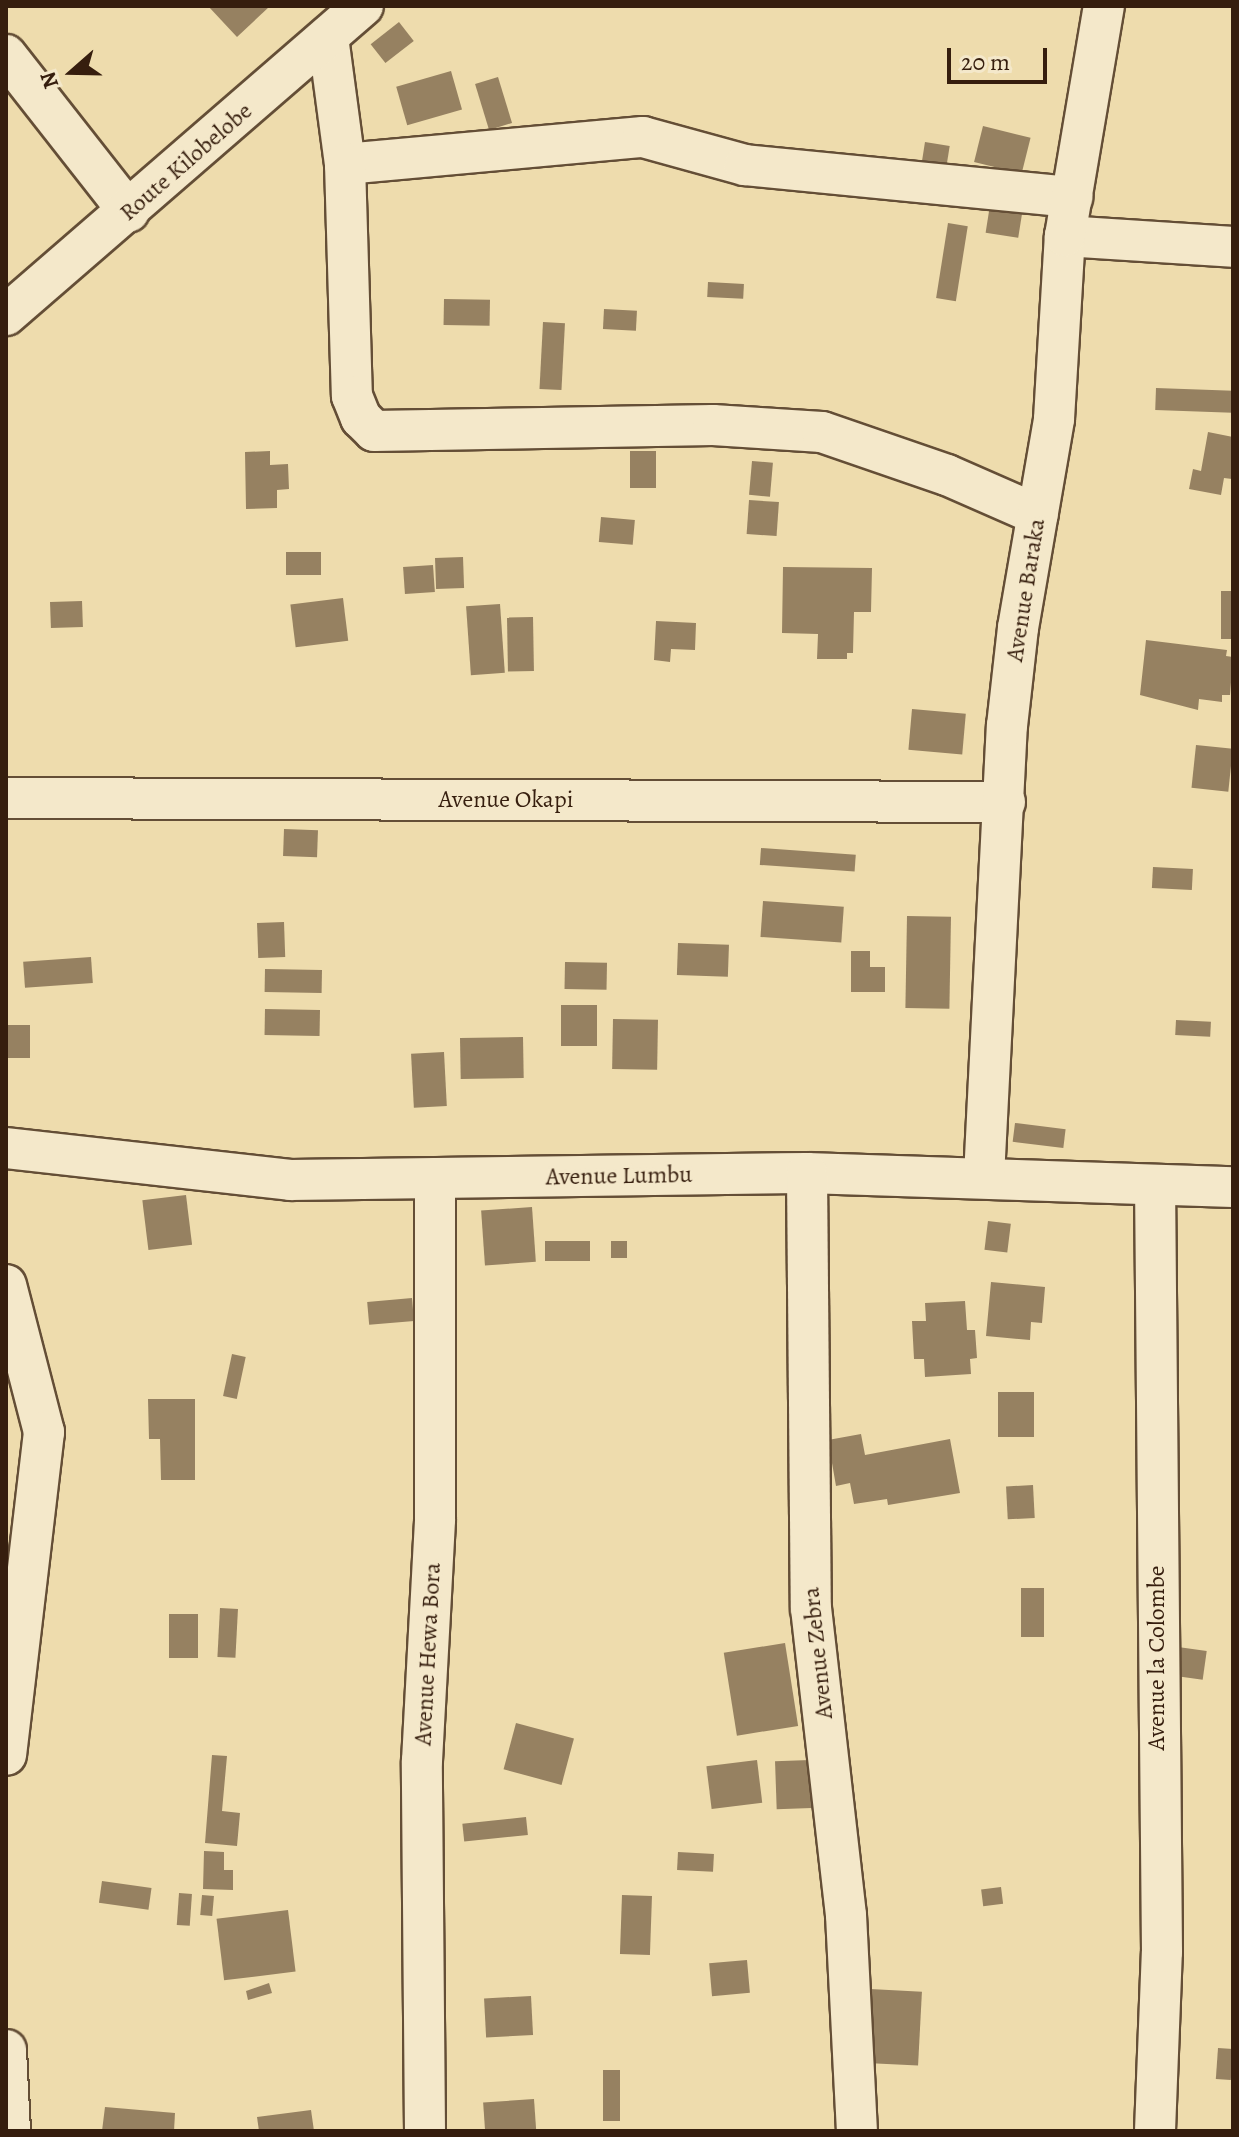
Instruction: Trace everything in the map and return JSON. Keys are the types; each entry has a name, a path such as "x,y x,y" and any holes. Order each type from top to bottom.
{"street":[{"name":"Route Kilobelobe","path":"6,315 129,212 363,6"},
{"name":"Avenue Baraka","path":"984,1177 1018,628 1054,419 1065,236 1104,6"},
{"path":"328,37 345,164 352,396 361,418 374,431 713,425 822,432 947,475 1038,515"},
{"path":"6,55 129,212"},
{"path":"345,164 643,137 745,165 1072,197"},
{"path":"1065,236 1233,247"},
{"name":"Avenue Okapi","path":"6,798 1005,802"},
{"name":"Avenue Lumbu","path":"6,1148 290,1180 807,1173 1233,1187"},
{"name":"Avenue Zebra","path":"807,1173 811,1608 846,1915 857,2131"},
{"name":"Avenue Hewa Bora","path":"425,2131 422,1761 435,1519 435,1178"},
{"name":"Avenue la Colombe","path":"1155,1185 1162,1952 1155,2131"},
{"path":"6,1285 44,1432 6,1755"},
{"path":"6,2050 10,2131"}],"building":[{"path":"208,6 270,6 237,37"},
{"path":"399,22 414,41 385,63 371,44"},
{"path":"451,71 462,109 407,125 396,87"},
{"path":"498,77 512,123 489,130 475,84"},
{"path":"983,126 1031,138 1022,174 974,162"},
{"path":"925,142 950,146 945,175 920,171"},
{"path":"990,205 1023,210 1018,238 986,233"},
{"path":"948,223 968,226 956,301 936,298"},
{"path":"708,282 744,284 743,299 707,297"},
{"path":"444,299 490,300 490,326 444,325"},
{"path":"604,309 637,311 636,331 603,329"},
{"path":"543,322 565,323 561,390 539,389"},
{"path":"1156,388 1233,391 1232,413 1155,410"},
{"path":"1208,432 1233,437 1232,479 1224,478 1221,495 1189,489 1193,469 1201,471"},
{"path":"270,451 270,465 288,464 289,489 277,490 277,508 246,509 245,452"},
{"path":"630,451 656,451 656,488 630,488"},
{"path":"752,461 773,463 770,497 749,495"},
{"path":"749,500 779,502 777,536 747,534"},
{"path":"601,517 635,520 633,545 599,542"},
{"path":"286,552 321,552 321,575 286,575"},
{"path":"463,557 464,588 436,589 435,558"},
{"path":"433,565 435,592 405,594 403,567"},
{"path":"783,567 872,568 871,612 854,612 853,653 847,653 847,659 817,659 818,634 782,633"},
{"path":"1221,591 1233,591 1233,639 1221,639"},
{"path":"343,598 348,641 296,647 290,604"},
{"path":"82,601 83,627 51,628 50,602"},
{"path":"500,604 505,673 471,675 466,606"},
{"path":"507,617 533,617 534,671 508,671"},
{"path":"656,621 696,623 695,650 671,649 670,662 654,660"},
{"path":"1146,640 1227,650 1226,656 1233,657 1230,695 1222,695 1222,702 1199,699 1198,710 1140,695"},
{"path":"912,709 966,714 962,755 908,750"},
{"path":"1196,745 1233,749 1228,792 1192,788"},
{"path":"284,829 318,830 317,857 283,856"},
{"path":"761,848 856,855 855,872 760,865"},
{"path":"1153,867 1193,869 1192,890 1152,888"},
{"path":"763,901 844,907 841,943 760,937"},
{"path":"907,916 951,917 949,1009 905,1008"},
{"path":"284,922 285,957 258,958 257,923"},
{"path":"678,943 729,945 728,977 677,975"},
{"path":"851,951 870,951 870,967 885,967 885,992 851,992"},
{"path":"91,957 93,983 25,988 23,962"},
{"path":"565,962 607,963 607,990 565,989"},
{"path":"265,969 322,970 322,993 265,992"},
{"path":"561,1005 597,1005 597,1046 561,1046"},
{"path":"265,1009 320,1010 320,1036 265,1035"},
{"path":"613,1019 658,1020 657,1070 612,1069"},
{"path":"1176,1020 1211,1022 1210,1037 1175,1035"},
{"path":"6,1025 30,1025 30,1058 6,1058"},
{"path":"523,1037 524,1078 461,1079 460,1038"},
{"path":"444,1052 447,1106 414,1108 411,1054"},
{"path":"1015,1123 1066,1129 1063,1148 1013,1142"},
{"path":"186,1195 192,1245 148,1250 142,1200"},
{"path":"532,1207 536,1262 485,1265 481,1211"},
{"path":"988,1221 1011,1224 1007,1253 984,1250"},
{"path":"545,1241 590,1241 590,1261 545,1261"},
{"path":"611,1241 627,1241 627,1258 611,1258"},
{"path":"991,1282 1045,1287 1042,1323 1031,1322 1030,1340 986,1336"},
{"path":"412,1298 414,1321 369,1325 367,1302"},
{"path":"965,1301 967,1330 975,1330 977,1358 970,1359 971,1374 925,1377 924,1359 914,1359 912,1321 926,1321 925,1303"},
{"path":"232,1354 246,1357 237,1399 223,1396"},
{"path":"998,1392 1034,1392 1034,1437 998,1437"},
{"path":"148,1399 195,1399 195,1480 161,1480 160,1439 149,1439"},
{"path":"861,1434 865,1455 950,1439 960,1493 888,1505 887,1499 854,1504 850,1483 836,1486 828,1440"},
{"path":"1033,1485 1035,1518 1008,1519 1006,1486"},
{"path":"1021,1588 1044,1588 1044,1637 1021,1637"},
{"path":"220,1608 238,1609 235,1658 217,1657"},
{"path":"169,1614 198,1614 198,1658 169,1658"},
{"path":"785,1643 798,1726 737,1736 724,1653"},
{"path":"1178,1647 1207,1651 1203,1680 1174,1676"},
{"path":"516,1723 574,1739 562,1785 504,1769"},
{"path":"212,1755 227,1756 222,1811 240,1813 237,1846 205,1843"},
{"path":"757,1760 762,1803 712,1809 706,1766"},
{"path":"810,1760 812,1808 777,1809 775,1761"},
{"path":"526,1817 528,1835 464,1842 462,1824"},
{"path":"204,1851 224,1852 224,1870 233,1870 233,1890 203,1889"},
{"path":"678,1852 714,1854 713,1872 677,1870"},
{"path":"102,1881 152,1888 148,1910 99,1903"},
{"path":"1001,1887 1003,1904 983,1906 981,1889"},
{"path":"179,1893 192,1894 190,1926 177,1925"},
{"path":"202,1895 214,1896 212,1916 200,1915"},
{"path":"622,1895 652,1896 650,1955 620,1954"},
{"path":"288,1910 296,1972 224,1980 217,1919"},
{"path":"747,1960 750,1993 712,1996 709,1963"},
{"path":"269,1983 272,1993 248,2000 246,1991"},
{"path":"870,1989 922,1992 918,2066 866,2063"},
{"path":"531,1996 533,2035 486,2037 484,1998"},
{"path":"1218,2048 1233,2049 1231,2080 1216,2079"},
{"path":"603,2070 620,2070 620,2121 603,2121"},
{"path":"534,2099 536,2131 485,2131 483,2103"},
{"path":"105,2107 175,2113 174,2131 102,2131"},
{"path":"311,2110 314,2131 259,2131 257,2117"}]}
